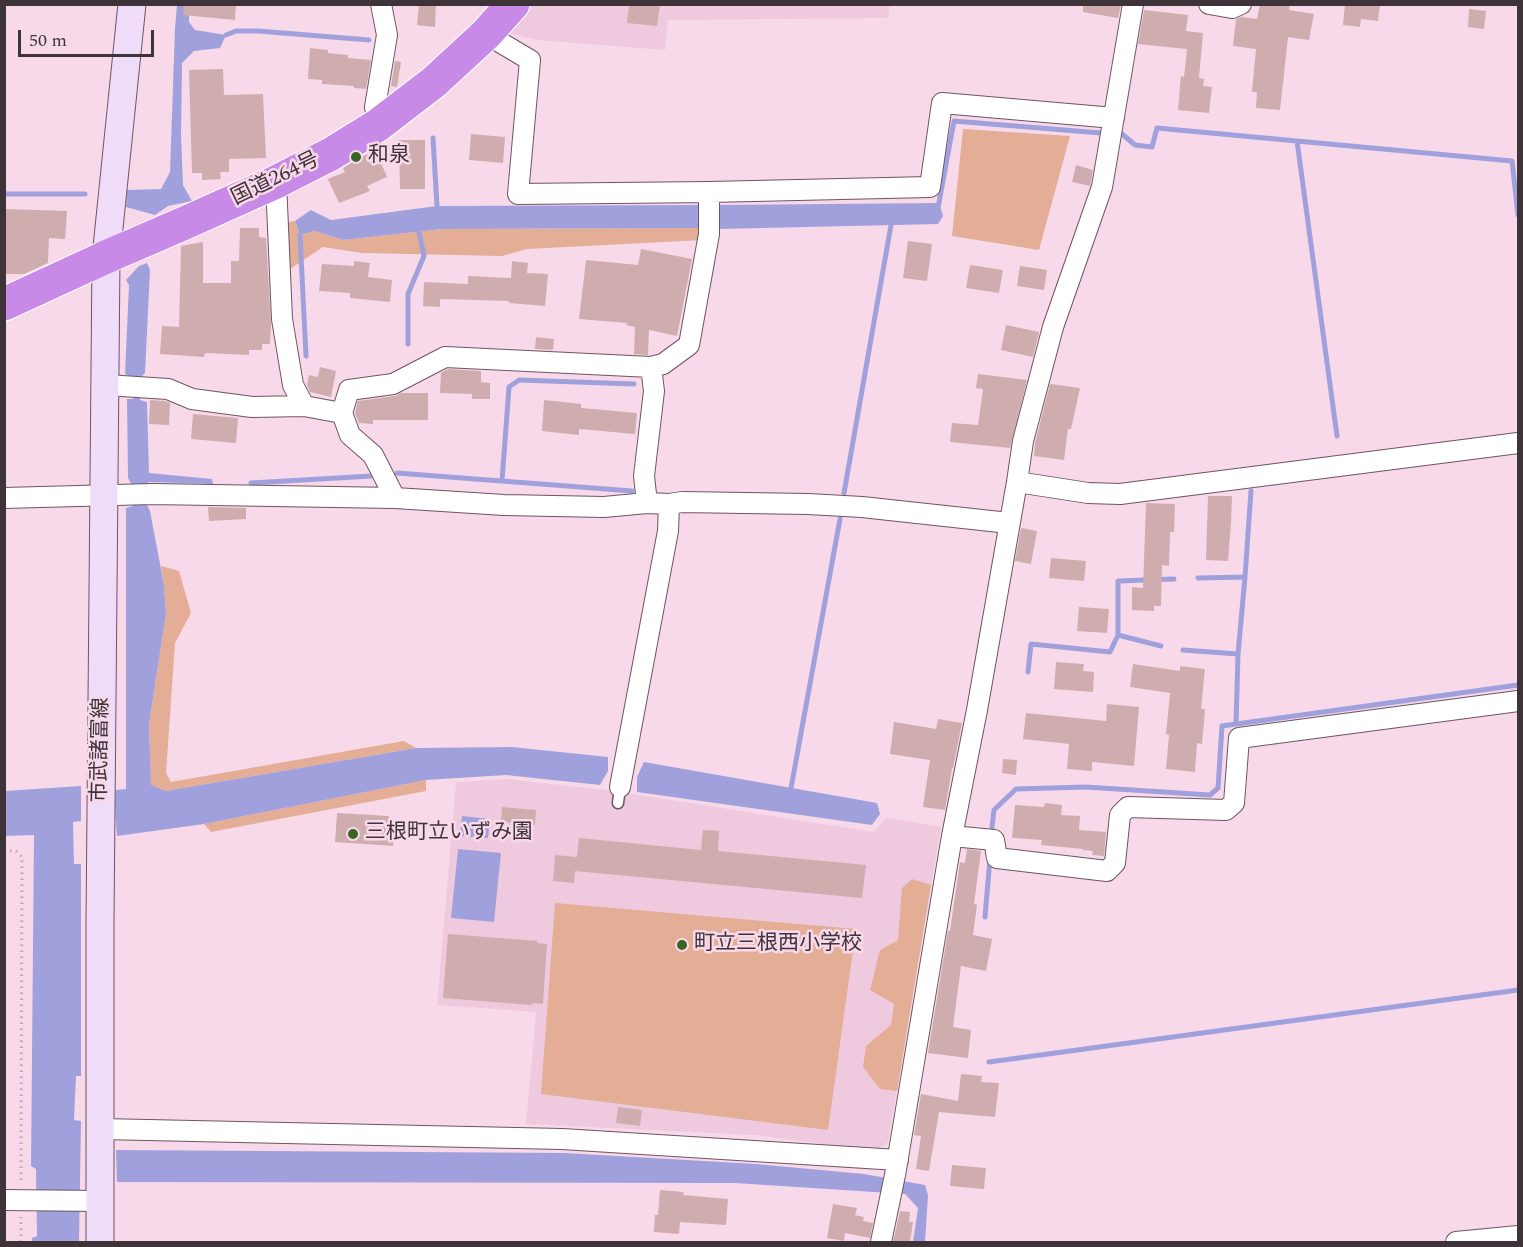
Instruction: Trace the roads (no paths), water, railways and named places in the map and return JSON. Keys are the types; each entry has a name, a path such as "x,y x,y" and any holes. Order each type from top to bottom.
{"highway":[{"name":"国道264号","path":"4,304 106,256 276,182 331,154 378,125 434,82 486,34 513,4"}],"main road":[{"name":"市武諸富線","path":"100,1242 93,1201 101,1129 100,909 116,495 126,386 106,256 132,4"}],"street":[{"path":"378,125 375,107 387,35 381,4"},
{"path":"881,1242 897,1168 952,836 977,710 1023,441 1053,327 1102,187 1133,4"},
{"path":"1209,4 1232,8 1241,4"},
{"path":"486,34 530,60 518,194 930,187 942,103 1114,118"},
{"path":"276,182 282,319 293,386 304,406"},
{"path":"394,498 373,454 350,435 342,413 349,390 393,384 445,357 651,367 663,364 689,345 709,234 709,192"},
{"path":"647,503 644,476 654,391 651,367"},
{"path":"126,386 168,389 192,399 252,407 304,406 342,413"},
{"path":"1017,482 1088,493 1120,494 1518,443"},
{"path":"4,498 152,494 394,498 504,505 604,507 682,502 763,503 851,506 1010,523"},
{"path":"619,795 668,531 669,504"},
{"path":"952,836 993,840 997,858 1107,871 1115,863 1120,815 1128,807 1226,810 1234,803 1239,738 1518,701"},
{"path":"101,1129 562,1139 897,1168"},
{"path":"18,1200 93,1201"},
{"path":"1456,1242 1518,1236"}],"water":[{"path":"177,5 189,5 189,22 195,30 226,35 220,48 194,51 182,63 183,185 192,201 168,206 155,215 126,207 127,190 161,189 170,172"},
{"path":"939,203 943,216 938,224 719,229 716,217 719,205"},
{"path":"701,205 702,218 699,228 442,229 343,240 315,231 300,235 295,221 311,210 331,220 437,206"},
{"path":"147,263 150,270 145,373 139,379 140,400 147,402 149,473 212,479 213,484 148,482 146,503 150,511 164,585 166,614 149,724 151,785 166,791 416,748 512,747 608,757 608,771 600,785 506,775 426,780 204,824 117,836 116,790 126,789 126,508 133,506 133,487 128,478 127,399 133,399 134,378 125,374 129,285 126,280 139,266"},
{"path":"644,762 877,803 880,814 872,825 637,792 637,777"},
{"path":"81,786 81,821 73,822 74,864 81,864 81,1076 76,1076 74,1120 81,1121 79,1242 32,1242 32,1238 37,1236 36,1169 31,1166 34,835 5,836 5,791"},
{"path":"462,816 490,819 488,838 460,836"},
{"path":"458,849 501,853 494,922 451,918"},
{"path":"116,1150 564,1153 756,1164 864,1174 925,1185 928,1195 925,1242 913,1242 918,1208 905,1194 735,1183 117,1182"}],"waterway":[{"path":"226,35 236,31 258,31 369,40"},
{"path":"938,208 954,121 1101,133"},
{"path":"1122,134 1135,145 1152,147 1157,128 1512,161 1518,215"},
{"path":"433,138 437,206"},
{"path":"1297,141 1337,436"},
{"path":"4,194 85,194"},
{"path":"844,493 891,225"},
{"path":"408,344 408,294 424,256 419,232"},
{"path":"300,235 306,356"},
{"path":"502,481 509,387 519,380 634,384"},
{"path":"397,473 632,491"},
{"path":"251,483 372,476"},
{"path":"1236,724 1238,654 1251,491"},
{"path":"791,788 840,519"},
{"path":"1198,578 1245,577"},
{"path":"1028,672 1031,644 1110,652 1118,635 1118,581 1174,579"},
{"path":"1118,635 1161,646"},
{"path":"1183,650 1238,654"},
{"path":"992,827 994,810 1016,789 1086,787 1210,795 1218,788 1222,726 1518,685"},
{"path":"985,917 990,858"},
{"path":"989,1062 1518,990"}],"place":[{"name":"和泉","path":"356,157"},
{"name":"三根町立いずみ園","path":"353,834"},
{"name":"町立三根西小学校","path":"682,945"}]}
